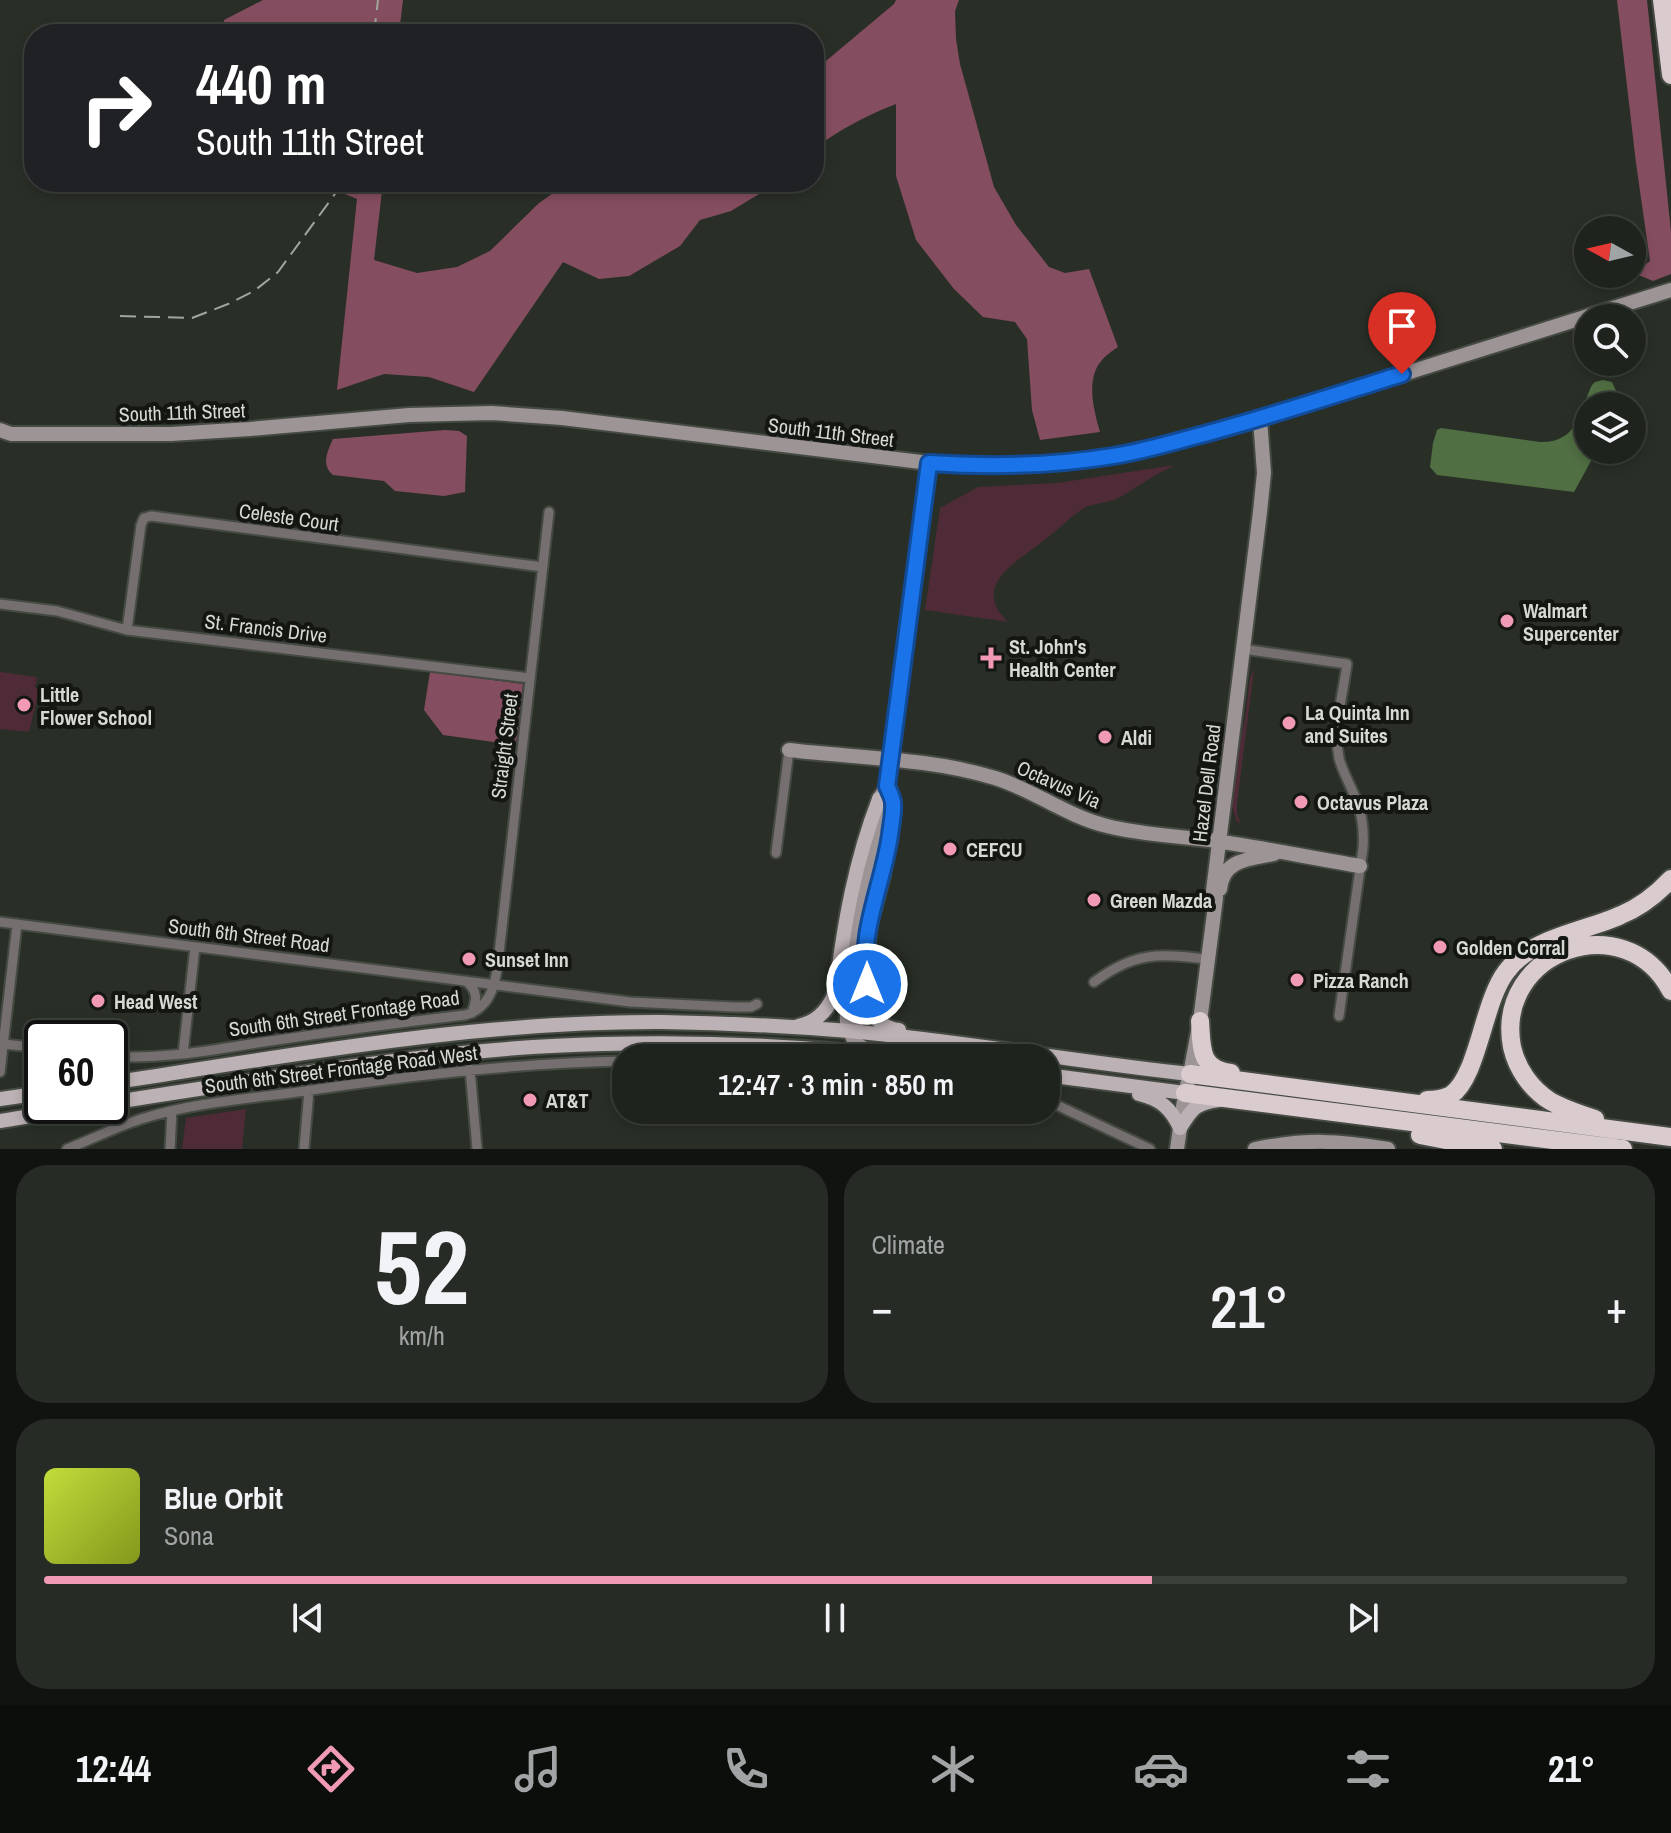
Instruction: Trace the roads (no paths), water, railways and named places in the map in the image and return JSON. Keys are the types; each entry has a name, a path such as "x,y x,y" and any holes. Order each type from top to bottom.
{"highway":[{"path":"1662,0 1671,75"},
{"path":"1403,1102 1440,1099 1457,1090 1469,1070 1496,988 1518,959 1541,945 1630,911 1646,902 1671,879"},
{"path":"1625,1140 1552,1102 1533,1087 1518,1064 1513,1049 1511,1021 1516,1001 1524,983 1545,962 1565,950 1590,945 1612,946 1635,954 1653,967 1671,991"},
{"path":"1200,1021 1204,1058 1217,1070 1289,1080 1304,1089"},
{"path":"1190,1074 1403,1102 1625,1140"},
{"path":"1185,1093 1198,1086 1287,1093 1304,1089"},
{"path":"1185,1093 1312,1109 1625,1140 1671,1137"},
{"path":"1312,1109 1355,1123 1493,1149"}],"main road":[{"path":"786,1027 811,1022 833,998 855,877 868,829 883,793"},
{"path":"864,967 871,1011 881,1024 890,1029 1004,1044"},
{"path":"128,1080 355,1046 570,1025 660,1022 786,1027 849,1031 953,1044"},
{"path":"606,1044 659,1034 822,1041 836,1039 849,1031"},
{"path":"128,1100 372,1063 474,1052 612,1044"},
{"path":"1060,1057 1190,1074"},
{"path":"1060,1075 1094,1073 1166,1081 1190,1074"},
{"path":"1060,1077 1185,1093"},
{"path":"1060,1078 1091,1087 1155,1098 1167,1106 1180,1128 1196,1106 1228,1099"},
{"path":"0,1099 24,1096"},
{"path":"0,1121 24,1117"}],"street":[{"name":"South 11th Street","path":"4,434 171,434 409,415 492,413 562,418 929,463 1011,466 1102,457 1260,419 1665,292"},
{"name":"Hazel Dell Road","path":"1177,1149 1200,1021 1216,898 1213,891 1264,473 1260,419"},
{"path":"857,1044 847,1024 856,933 891,759 929,463"},
{"name":"Straight Street","path":"493,984 549,512"},
{"name":"Celeste Court","path":"127,630 141,525 144,518 151,516 543,567"},
{"name":"St. Francis Drive","path":"0,604 57,611 127,630 530,678"},
{"path":"1243,649 1347,664 1338,726 1339,759 1359,806 1363,822 1363,848 1339,1016"},
{"path":"776,853 789,750"},
{"name":"Octavus Via","path":"789,750 891,759 969,771 994,777 1085,820 1110,827 1219,841 1360,866"},
{"path":"849,1031 856,1024 860,1011 870,924 883,875 890,831 893,803 883,793"},
{"path":"1216,898 1223,875 1232,866 1278,853"},
{"name":"South 6th Street Road","path":"0,922 493,984"},
{"path":"0,1072 17,924"},
{"path":"183,1054 195,947"},
{"path":"1094,982 1114,968 1144,957 1167,955 1208,959"},
{"path":"465,981 473,987 476,997 472,1013"},
{"path":"493,984 669,1005 751,1007 757,1004"},
{"name":"South 6th Street Frontage Road","path":"128,1057 183,1054 472,1013 488,1001 493,984"},
{"path":"3,1044 24,1046"},
{"name":"South 6th Street Frontage Road West","path":"67,1149 130,1123 172,1111 470,1069 612,1061"},
{"path":"470,1069 477,1149"},
{"path":"304,1149 309,1090"},
{"path":"1060,1107 1150,1149"},
{"path":"170,1149 172,1111"},
{"path":"1255,1149 1315,1140 1388,1149"}],"railway":[{"path":"375,24 378,0"},
{"path":"120,316 192,318 254,291 278,272 336,192"}],"place":[{"name":"Walmart Supercenter","path":"1507,621"},
{"name":"St. John's Health Center","path":"991,658"},
{"name":"Little Flower School","path":"24,705"},
{"name":"La Quinta Inn and Suites","path":"1289,723"},
{"name":"Aldi","path":"1105,737"},
{"name":"Octavus Plaza","path":"1301,802"},
{"name":"CEFCU","path":"950,849"},
{"name":"Green Mazda","path":"1094,900"},
{"name":"Golden Corral","path":"1440,947"},
{"name":"Sunset Inn","path":"469,959"},
{"name":"Pizza Ranch","path":"1297,980"},
{"name":"Head West","path":"98,1001"},
{"name":"AT&T","path":"530,1100"}]}
